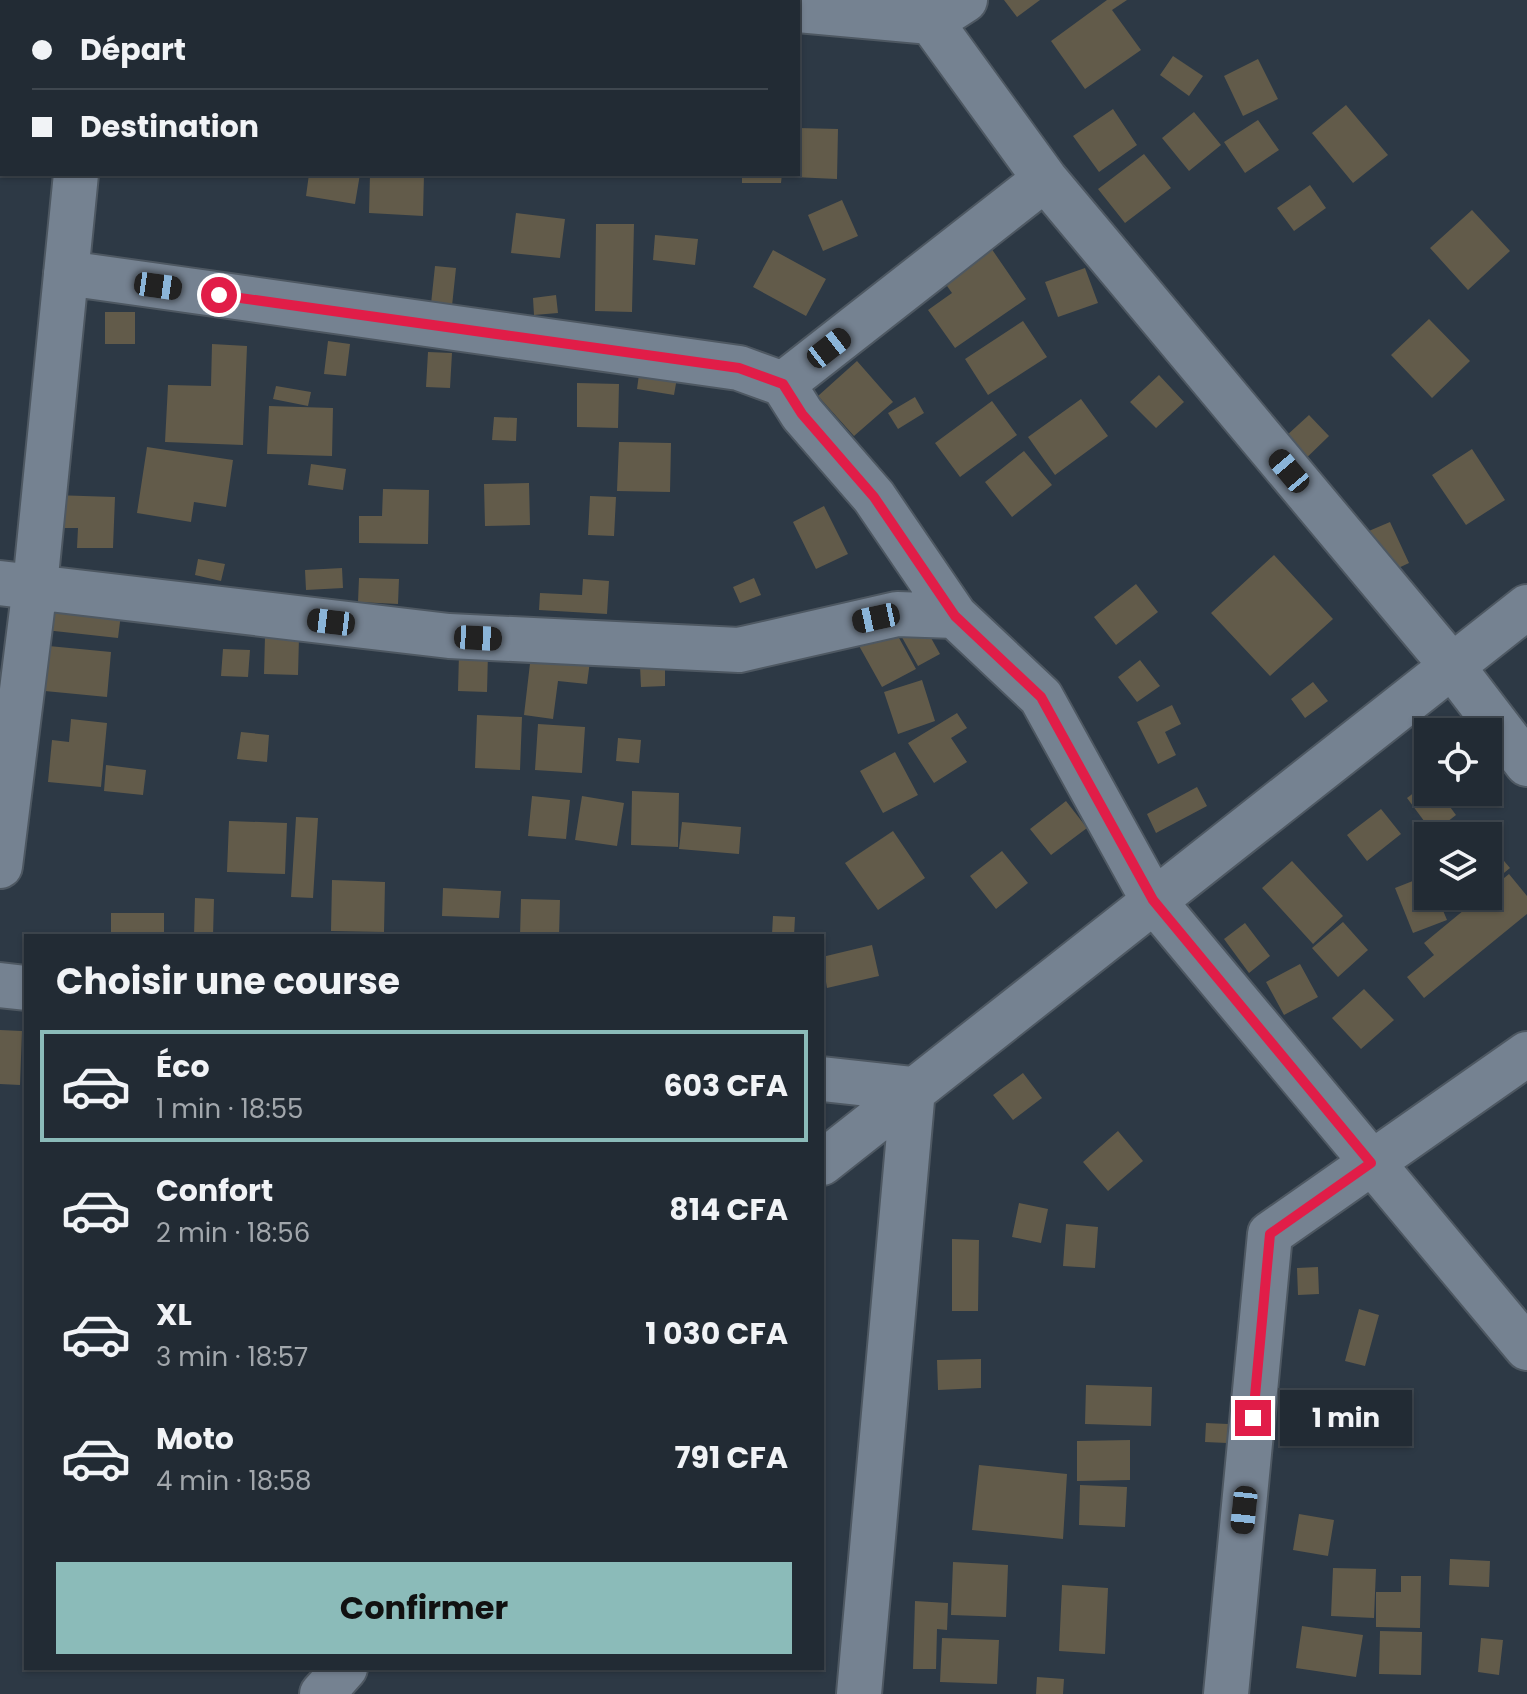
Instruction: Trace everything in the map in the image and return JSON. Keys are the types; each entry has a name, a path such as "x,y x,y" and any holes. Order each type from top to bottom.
{"street":[{"path":"800,10 948,11 1045,179 1452,666 1527,764"},
{"path":"0,866 18,584 66,273 76,176"},
{"path":"783,384 1045,179"},
{"path":"66,273 739,368 783,384 802,414 874,497 955,616 1041,697 1153,900 1527,1348"},
{"path":"18,584 449,636 739,650 897,614 955,616"},
{"path":"824,1161 1527,607"},
{"path":"0,985 24,988"},
{"path":"1226,1694 1270,1234 1527,1054"},
{"path":"824,1079 913,1089"},
{"path":"859,1694 913,1089"},
{"path":"322,1694 343,1670"}],"building":[{"path":"1004,0 1040,0 1017,17"},
{"path":"1107,0 1127,0 1112,10 1141,50 1085,89 1051,41"},
{"path":"1173,56 1203,76 1189,96 1160,75"},
{"path":"1258,59 1278,99 1243,116 1224,76"},
{"path":"1346,105 1388,155 1353,183 1312,133"},
{"path":"1113,109 1137,145 1099,172 1073,136"},
{"path":"1194,112 1221,145 1189,171 1162,138"},
{"path":"1258,120 1279,150 1245,173 1224,142"},
{"path":"800,128 838,129 837,179 793,177 800,176"},
{"path":"1144,154 1171,188 1125,223 1098,189"},
{"path":"309,176 360,176 355,204 306,196"},
{"path":"370,176 424,176 423,216 369,213"},
{"path":"742,176 782,176 781,183 742,183"},
{"path":"1310,185 1326,208 1294,231 1277,208"},
{"path":"842,200 858,236 823,251 808,215"},
{"path":"1472,210 1510,251 1468,290 1430,248"},
{"path":"516,213 565,219 560,258 511,253"},
{"path":"596,224 634,224 632,312 595,311"},
{"path":"978,229 1026,299 955,348 928,310 952,293 930,262"},
{"path":"655,235 698,239 695,265 653,260"},
{"path":"773,250 826,279 806,316 753,287"},
{"path":"435,266 456,268 452,306 431,304"},
{"path":"1085,268 1098,303 1058,317 1045,282"},
{"path":"556,295 558,313 534,315 533,298"},
{"path":"105,312 135,312 135,344 105,344"},
{"path":"1429,319 1470,361 1432,398 1391,355"},
{"path":"1023,321 1047,357 988,395 965,359"},
{"path":"328,341 350,344 346,376 324,374"},
{"path":"212,344 247,346 243,445 165,442 168,385 211,386"},
{"path":"428,352 452,353 450,388 426,387"},
{"path":"857,361 893,402 854,436 818,396"},
{"path":"640,367 678,372 674,395 637,389"},
{"path":"1159,375 1184,402 1156,428 1130,402"},
{"path":"577,383 619,384 618,428 577,427"},
{"path":"276,386 311,392 308,406 273,399"},
{"path":"915,397 924,413 898,429 888,413"},
{"path":"1081,399 1108,436 1055,475 1028,437"},
{"path":"992,401 1017,435 960,477 935,443"},
{"path":"269,406 333,408 332,456 267,454"},
{"path":"1309,415 1329,436 1295,469 1274,447"},
{"path":"494,417 517,418 516,441 492,440"},
{"path":"619,442 671,443 670,492 617,491"},
{"path":"147,447 233,460 226,507 194,502 191,522 137,513"},
{"path":"1472,449 1505,500 1466,525 1432,475"},
{"path":"1024,451 1052,485 1012,517 985,482"},
{"path":"311,464 346,469 343,490 308,485"},
{"path":"529,483 530,525 485,526 484,484"},
{"path":"383,489 429,490 428,544 359,543 359,516 382,516"},
{"path":"53,495 115,497 113,548 77,548 78,528 52,528"},
{"path":"590,496 616,497 614,536 588,535"},
{"path":"824,506 848,554 816,569 793,522"},
{"path":"1390,522 1409,563 1377,578 1357,536"},
{"path":"1274,555 1333,619 1270,676 1211,613"},
{"path":"198,559 225,564 221,581 195,575"},
{"path":"342,568 343,588 306,590 305,570"},
{"path":"359,578 399,579 398,604 358,602"},
{"path":"754,578 761,595 740,603 733,587"},
{"path":"583,579 609,581 607,614 539,610 540,593 582,595"},
{"path":"1136,584 1158,612 1116,645 1094,617"},
{"path":"48,605 121,614 118,638 45,630"},
{"path":"921,620 940,654 918,666 899,632"},
{"path":"892,625 916,669 882,687 858,644"},
{"path":"265,636 299,637 298,675 264,674"},
{"path":"28,644 111,652 107,697 24,689"},
{"path":"223,649 250,650 248,677 221,676"},
{"path":"459,653 488,653 487,692 458,691"},
{"path":"531,655 590,661 587,684 558,681 553,719 524,715"},
{"path":"1140,660 1160,686 1137,702 1118,677"},
{"path":"665,665 665,686 641,687 640,666"},
{"path":"922,680 935,721 898,734 884,692"},
{"path":"1313,682 1328,701 1305,718 1291,699"},
{"path":"1172,705 1181,724 1165,732 1176,755 1158,764 1137,722"},
{"path":"957,713 967,728 951,738 967,762 934,783 908,743"},
{"path":"477,715 522,717 520,770 475,768"},
{"path":"71,719 107,723 101,787 48,782 52,740 69,742"},
{"path":"538,724 585,727 582,773 535,770"},
{"path":"241,732 269,735 267,762 237,759"},
{"path":"618,738 641,740 639,763 616,761"},
{"path":"895,752 918,795 883,813 860,771"},
{"path":"106,765 146,770 143,795 104,791"},
{"path":"1197,787 1207,806 1156,833 1147,814"},
{"path":"632,791 679,793 678,847 631,845"},
{"path":"1414,793 1414,806 1449,806 1456,815 1447,822 1425,822 1407,798"},
{"path":"532,796 570,800 566,839 528,836"},
{"path":"582,796 624,803 617,846 575,840"},
{"path":"1066,801 1087,828 1051,855 1030,829"},
{"path":"1381,809 1401,834 1367,861 1347,835"},
{"path":"296,817 318,818 313,898 291,897"},
{"path":"229,821 287,823 285,874 227,872"},
{"path":"682,822 741,827 739,854 679,849"},
{"path":"893,831 925,878 878,910 845,863"},
{"path":"1002,851 1028,883 996,909 970,876"},
{"path":"1502,859 1510,868 1502,875"},
{"path":"1292,861 1343,916 1313,944 1262,888"},
{"path":"1509,874 1527,896 1527,914 1424,998 1407,977 1434,955 1424,943 1464,910 1502,910 1502,880"},
{"path":"332,880 385,882 384,932 331,931"},
{"path":"1414,881 1414,910 1443,910 1447,920 1413,933 1395,888"},
{"path":"443,888 501,891 499,918 442,916"},
{"path":"195,898 214,899 213,934 194,934"},
{"path":"521,899 560,900 559,934 520,934"},
{"path":"111,913 164,913 164,934 111,934"},
{"path":"773,916 795,917 794,934 772,934"},
{"path":"1343,922 1368,950 1338,977 1312,948"},
{"path":"1245,923 1270,956 1249,973 1224,939"},
{"path":"872,945 879,976 827,988 824,957"},
{"path":"1300,964 1318,997 1284,1015 1266,982"},
{"path":"1364,989 1394,1020 1361,1049 1332,1018"},
{"path":"0,1030 22,1031 20,1085 0,1084"},
{"path":"1023,1073 1042,1098 1013,1120 993,1095"},
{"path":"1118,1131 1143,1161 1108,1191 1083,1162"},
{"path":"1019,1203 1048,1209 1041,1243 1012,1237"},
{"path":"1066,1224 1098,1227 1095,1268 1063,1266"},
{"path":"952,1239 979,1240 978,1311 952,1311"},
{"path":"1318,1267 1319,1294 1298,1295 1297,1268"},
{"path":"1359,1309 1379,1315 1365,1366 1345,1361"},
{"path":"981,1359 981,1388 938,1390 937,1360"},
{"path":"1086,1385 1152,1387 1151,1426 1085,1424"},
{"path":"1206,1423 1228,1424 1227,1443 1205,1442"},
{"path":"1130,1440 1130,1480 1077,1481 1077,1441"},
{"path":"979,1465 1067,1474 1063,1539 972,1530"},
{"path":"1080,1485 1127,1487 1125,1527 1079,1525"},
{"path":"1299,1514 1334,1520 1328,1556 1293,1550"},
{"path":"1450,1559 1490,1561 1489,1587 1449,1585"},
{"path":"953,1562 1008,1565 1006,1617 951,1615"},
{"path":"1333,1568 1376,1569 1374,1618 1331,1616"},
{"path":"1401,1576 1421,1576 1420,1628 1376,1627 1376,1592 1401,1592"},
{"path":"1062,1585 1108,1588 1105,1654 1059,1651"},
{"path":"915,1601 948,1603 947,1630 937,1629 936,1669 913,1669"},
{"path":"1302,1626 1363,1635 1356,1677 1296,1668"},
{"path":"1380,1631 1422,1632 1421,1675 1379,1674"},
{"path":"942,1638 999,1640 997,1684 940,1682"},
{"path":"1481,1638 1503,1640 1499,1675 1478,1672"},
{"path":"1037,1677 1064,1679 1063,1694 1036,1694"}],"route":[{"path":"219,295 739,368 783,384 802,414 874,497 955,616 1041,697 1153,900 1371,1163 1270,1234 1253,1418"}]}
